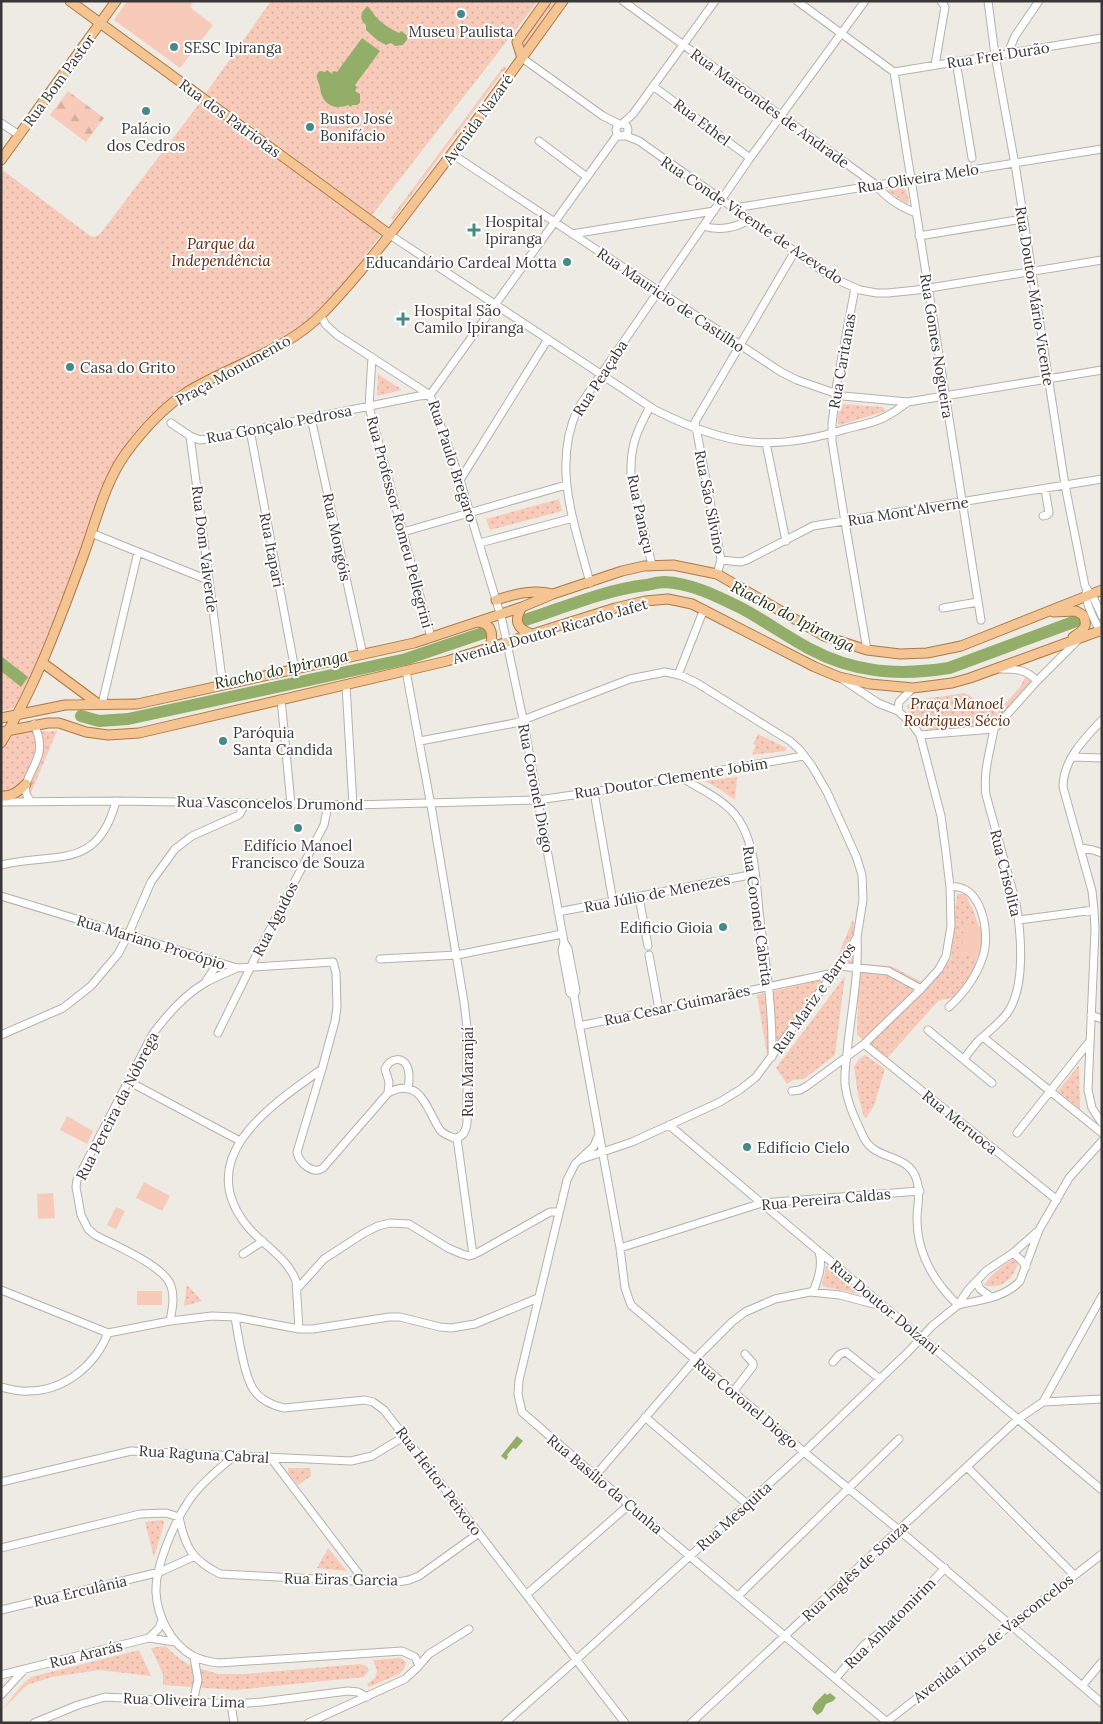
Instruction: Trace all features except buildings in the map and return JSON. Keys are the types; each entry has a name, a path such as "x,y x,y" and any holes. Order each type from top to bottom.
{"main road":[{"name":"Rua dos Patriotas","path":"70,1 390,235"},
{"name":"Rua Bom Pastor","path":"1,160 116,1"},
{"path":"522,58 517,42 546,1"},
{"name":"Avenida Nazaré","path":"390,235 564,1"},
{"name":"Praça Monumento","path":"1,743 5,730 17,714 43,663 116,470 125,454 145,428 187,392 271,351 320,315 390,235"},
{"name":"Avenida Doutor Ricardo Jafet","path":"17,714 64,705 136,704 363,655 431,637 622,571 652,565 673,565 717,574 824,636 867,650 900,654 927,653 961,646 1089,597 1102,590"},
{"path":"496,600 542,591 553,594"},
{"name":"Avenida Doutor Ricardo Jafet","path":"5,730 34,724 59,723 86,732 124,735 169,726 406,671 489,649 507,638 532,634 644,601 668,599 692,604 816,668 839,677 870,684 913,688 952,683 997,669 1058,646 1081,634"},
{"path":"522,607 517,615 518,623 522,630 532,634"},
{"path":"1047,612 1074,611 1081,613 1086,624 1081,634"},
{"path":"476,622 485,623 491,629 493,638 489,649"},
{"path":"1081,634 1101,631"},
{"path":"43,663 99,704"},
{"path":"1,718 17,714"},
{"path":"1,796 12,795 26,784"}],"street":[{"name":"Rua Marcondes de Andrade","path":"623,1 876,185 902,207 916,213"},
{"name":"Rua Paulo Bregaro","path":"507,638 480,543 430,395 714,1"},
{"path":"797,1 894,72"},
{"name":"Rua Peaçaba","path":"590,583 566,485 566,451 573,419 585,396 750,158 865,1"},
{"path":"935,65 945,7 942,1"},
{"name":"Rua Doutor Mário Vicente","path":"988,1 1065,485 1089,597"},
{"path":"1008,53 1016,36 1039,1"},
{"name":"Rua Frei Durão","path":"894,72 1102,38"},
{"name":"Rua Conde Vicente de Azevedo","path":"522,58 831,277 855,288 877,293 928,288 1102,260"},
{"path":"956,61 972,158"},
{"name":"Rua Gomes Nogueira","path":"894,72 981,620"},
{"name":"Rua Ethel","path":"653,86 750,158"},
{"path":"1,123 18,136"},
{"path":"539,141 587,177"},
{"name":"Rua Oliveira Melo","path":"734,208 1102,149"},
{"name":"Rua Mauricio de Castilho","path":"452,154 781,372 835,394 861,399 908,402"},
{"path":"572,234 714,211"},
{"path":"919,236 1024,219"},
{"path":"703,226 719,229 750,220"},
{"path":"390,235 650,408 696,429 736,440 766,443 799,441 832,434 885,417 908,402 1102,370"},
{"path":"696,429 695,422 697,417 795,251"},
{"name":"Rua Caritanas","path":"855,288 835,394 832,434 867,650"},
{"path":"320,315 331,330 430,395"},
{"path":"460,480 548,339"},
{"name":"Rua Professor Romeu Pellegrini","path":"372,357 369,407 431,637"},
{"path":"369,407 430,395"},
{"name":"Rua Gonçalo Pedrosa","path":"190,436 200,440 207,439 369,407"},
{"name":"Rua Panaçu","path":"650,408 635,438 630,463 631,476 652,565"},
{"name":"Rua Mongóis","path":"311,418 363,655"},
{"path":"171,423 190,436"},
{"name":"Rua São Silvino","path":"696,429 721,560 717,574"},
{"name":"Rua Itapari","path":"250,430 295,670"},
{"name":"Rua Dom Valverde","path":"190,436 223,686"},
{"path":"766,443 786,541"},
{"name":"Rua Mont'Alverne","path":"721,560 741,562 747,560 812,526 1102,479"},
{"path":"403,532 566,485"},
{"path":"1043,516 1049,513 1045,488"},
{"path":"480,543 573,518"},
{"path":"92,533 208,580"},
{"path":"99,704 138,552"},
{"path":"1089,597 1102,616"},
{"path":"1089,597 1101,631"},
{"path":"943,608 978,602"},
{"path":"420,741 515,723 630,679 665,672 678,675 704,609"},
{"path":"920,735 994,728 1081,634"},
{"name":"Rua Coronel Diogo","path":"507,638 562,934 570,956 579,1026 620,1248 625,1288 631,1305 804,1452 945,1568 1102,1703"},
{"path":"997,669 1021,670 1031,675 1037,681"},
{"name":"Rua Maranjaí","path":"406,671 457,955 467,1027 468,1099 466,1130 457,1138 449,1136 440,1130 424,1099 416,1092 408,1089"},
{"name":"Rua Mariz e Barros","path":"602,1153 632,1142 720,1102 741,1090 756,1077 834,973 857,937 863,900 862,875 859,866 827,792 804,756 790,741 714,693 678,675"},
{"path":"792,1091 803,1089 864,1044 921,989 939,969 948,950 951,926 950,887 941,816 920,735 912,724 898,711 878,703 839,677"},
{"path":"346,684 354,805"},
{"path":"898,711 899,702 913,688"},
{"path":"281,699 291,804"},
{"path":"1102,720 1072,757 1063,776 1063,787 1092,891 1095,930 1089,1042 1089,1100 1094,1113 1102,1123"},
{"path":"31,801 26,794 26,784 39,755 40,742 34,724"},
{"name":"Rua Crisolita","path":"964,1059 1008,1012 1015,997 1020,961 1019,920 1016,903 986,795 984,776 994,728"},
{"name":"Rua Doutor Clemente Jobim","path":"538,800 804,756"},
{"path":"1072,757 1102,758"},
{"name":"Rua Coronel Cabrita","path":"681,777 726,806 738,819 746,834 752,852 768,986 772,1057"},
{"path":"594,792 613,902"},
{"name":"Rua Vasconcelos Drumond","path":"1,802 116,801 354,805 538,800"},
{"path":"1,865 16,862 52,860 72,856 85,850 96,842 106,830 116,801"},
{"path":"1,1035 50,1015 77,998 118,954 151,882 175,849 192,836 239,815 246,803"},
{"name":"Rua Agudos","path":"218,1034 326,820 328,804"},
{"path":"1081,848 1102,853"},
{"name":"Rua Júlio de Menezes","path":"558,912 755,874"},
{"path":"949,1007 966,988 977,970 984,955 986,938 985,924 975,899 968,890 959,885 950,887"},
{"name":"Rua Mariano Procópio","path":"1,896 237,968 333,962 336,973 337,1006 335,1021 322,1069"},
{"path":"639,897 648,946"},
{"path":"1019,920 1094,910"},
{"path":"380,959 457,955 562,934"},
{"path":"857,937 856,967 845,1070 847,1097 864,1138 872,1148 911,1168 920,1191 917,1219 918,1236 922,1252 934,1276 958,1305"},
{"path":"649,955 659,1009"},
{"name":"Rua Pereira da Nóbrega","path":"204,983 218,963"},
{"path":"839,966 888,971 921,989"},
{"name":"Rua Pereira da Nóbrega","path":"170,1321 173,1294 167,1277 158,1268 95,1235 88,1229 81,1215 76,1183 152,1035 164,1019 183,1000 204,983 237,968"},
{"name":"Rua Cesar Guimarães","path":"579,1026 834,973"},
{"path":"1091,1015 1101,1018"},
{"path":"928,1030 992,1083"},
{"path":"984,1037 1102,1133"},
{"path":"1017,1133 1089,1042"},
{"name":"Rua Meruoca","path":"864,1044 1056,1200"},
{"path":"322,1069 297,1152 301,1161 315,1171 323,1168 388,1092 397,1089 408,1089 409,1075 407,1066 403,1061 396,1059 389,1062 385,1069 389,1082 388,1092"},
{"path":"298,1329 297,1288 293,1274 287,1264 249,1228 240,1216 228,1190 229,1165 240,1141 264,1115 322,1069"},
{"path":"128,1081 240,1141"},
{"name":"Rua Doutor Dolzani","path":"669,1125 1102,1490"},
{"name":"Rua Basílio da Cunha","path":"599,1133 594,1146 575,1164 567,1180 558,1212 520,1380 518,1394 525,1416 887,1722"},
{"path":"457,1138 473,1255"},
{"path":"958,1305 1004,1293 1020,1281 1039,1230 1056,1200 1069,1178 1102,1141"},
{"path":"579,1160 602,1153"},
{"name":"Rua Pereira Caldas","path":"620,1248 762,1203 920,1191"},
{"path":"297,1288 324,1259 378,1226 390,1223 409,1224 448,1248 462,1254 473,1255 550,1212 558,1212"},
{"path":"958,1305 976,1282 991,1268 1039,1230"},
{"path":"243,1254 263,1241"},
{"path":"813,1292 820,1269 821,1259 819,1251"},
{"path":"1012,1253 1026,1267"},
{"path":"976,1282 980,1290 991,1296"},
{"path":"1,1290 108,1333 200,1316 235,1317 298,1329 313,1329 380,1318 400,1317 440,1327 464,1327 538,1298"},
{"path":"595,1476 695,1360 732,1322 745,1312 775,1299 813,1292 840,1295 884,1307"},
{"path":"1043,1402 1102,1296"},
{"name":"Rua Mesquita","path":"505,1723 804,1452 932,1326 958,1305"},
{"name":"Rua Heitor Peixoto","path":"235,1317 248,1382 264,1400 274,1406 284,1408 365,1400 379,1405 384,1410 625,1723"},
{"path":"1,1387 26,1392 40,1390 72,1378 92,1360 108,1333"},
{"path":"833,1362 840,1354 846,1352 880,1379"},
{"path":"733,1392 754,1364 745,1354"},
{"path":"1043,1402 1102,1399"},
{"name":"Rua Inglês de Souza","path":"691,1723 1018,1419 1043,1402"},
{"path":"645,1417 747,1504"},
{"name":"Rua Raguna Cabral","path":"1,1482 131,1451 351,1461 372,1456 405,1436"},
{"path":"738,1596 899,1439"},
{"path":"234,1456 197,1489 179,1517 169,1539 156,1591 162,1620 175,1642 194,1657 204,1661 219,1663 402,1650 416,1657 419,1665"},
{"path":"270,1457 365,1582"},
{"path":"966,1467 1074,1575"},
{"path":"527,1594 629,1505"},
{"path":"1,1548 140,1514 166,1513 179,1517"},
{"name":"Rua Eiras Garcia","path":"179,1517 186,1545 195,1556 220,1574 365,1582 394,1582 409,1580 419,1576 479,1533"},
{"name":"Avenida Lins de Vasconcelos","path":"887,1722 1102,1554"},
{"path":"160,1572 195,1556"},
{"name":"Rua Anhatomirim","path":"836,1678 864,1645 897,1619 945,1568"},
{"name":"Rua Erculânia","path":"1,1610 160,1572"},
{"path":"149,1638 159,1628 162,1620"},
{"path":"308,1723 405,1679 433,1651 469,1629"},
{"name":"Rua Ararás","path":"1,1675 149,1638 175,1642"},
{"path":"193,1702 198,1680 194,1657"},
{"path":"1082,1686 1102,1662"},
{"path":"1,1695 23,1670"},
{"name":"Rua Oliveira Lima","path":"34,1723 78,1705 106,1697 231,1704 348,1691 358,1692 367,1697"},
{"path":"231,1704 234,1723"}],"green space":[{"name":"SESC Ipiranga","path":"127,1 194,1 190,7 213,25 180,68 114,20"},
{"path":"271,1 538,1 372,215 206,93"},
{"path":"553,1 557,1 525,45 523,43"},
{"path":"504,66 506,68 393,220 391,218"},
{"path":"68,91 104,118 86,142 50,115"},
{"name":"Parque da Independência","path":"202,100 286,166 381,235 328,302 291,337 271,348 215,371 188,385 156,410 130,439 110,472 35,667 14,708 1,711 1,175 4,171 94,237 100,234"},
{"path":"901,187 906,190 909,202 907,204 888,191 889,189"},
{"path":"378,374 401,389 401,390 377,396"},
{"path":"843,404 883,407 886,411 840,425 838,424 839,413"},
{"path":"559,499 562,511 490,530 486,519"},
{"name":"Praça Manoel Rodrigues Sécio","path":"1026,676 1032,681 994,727 931,731 924,723 913,718 907,706 918,700 965,693 997,713 1020,687"},
{"path":"57,731 30,795 26,798 1,800 1,732"},
{"path":"758,734 787,749 785,751 752,755 756,745 753,744"},
{"path":"737,777 735,800 705,781"},
{"path":"957,894 965,894 973,909 980,931 979,948 974,970 955,997 938,1001 887,1060 857,1035 859,973 843,970 769,1066 757,995 829,978 853,919 861,964 891,966 930,986 951,958"},
{"path":"964,925 983,927 981,956 961,955"},
{"path":"845,976 835,1055 804,1079 793,1080 787,1084 776,1068"},
{"path":"865,1055 885,1069 874,1106 866,1118 864,1117 858,1095 854,1067 859,1059"},
{"path":"1079,1065 1080,1109 1058,1091"},
{"path":"67,1116 93,1131 87,1144 60,1130"},
{"path":"144,1182 170,1196 162,1211 136,1198"},
{"path":"53,1193 55,1218 38,1219 37,1194"},
{"path":"116,1207 125,1211 116,1229 107,1225"},
{"path":"1014,1259 1018,1262 1016,1268 1006,1281 996,1286 984,1285 998,1270"},
{"path":"826,1266 859,1292 859,1294 822,1286"},
{"path":"187,1285 202,1301 184,1306"},
{"path":"137,1291 162,1291 162,1305 137,1305"},
{"path":"288,1468 310,1468 311,1476 298,1485 288,1473"},
{"path":"163,1520 164,1524 154,1557 145,1522"},
{"path":"328,1548 347,1571 317,1568"},
{"path":"165,1646 193,1667 219,1674 246,1674 360,1664 366,1666 369,1670 364,1677 235,1690 163,1685 163,1674 151,1648"},
{"path":"139,1650 151,1676 99,1670 52,1677 27,1685 2,1710 21,1686 31,1677"},
{"path":"401,1658 406,1663 404,1669 399,1674 369,1687 367,1684 375,1678 377,1671 373,1660"}],"shaded area":[{"path":"367,6 385,25 399,33 401,31 409,37 403,45 395,46 391,43 386,45 366,30 366,25 361,16"},
{"path":"362,38 380,51 355,85 357,87 355,91 360,94 360,103 351,107 348,105 343,107 333,106 325,101 317,75 320,71 325,72 327,70 332,74 334,71 337,72"},
{"path":"1,656 28,677 21,687 1,671"},
{"path":"517,1436 523,1441 516,1449 513,1448 507,1455 506,1460 501,1456"},
{"path":"825,1693 827,1695 830,1693 836,1698 826,1704 822,1712 817,1715 812,1709"}],"waterway":[{"name":"Riacho do Ipiranga","path":"525,620 631,587 660,582 674,583 705,591 724,600 808,648 842,663 877,670 912,672 949,668 1095,614"},
{"name":"Riacho do Ipiranga","path":"81,716 99,721 128,719 406,659 486,632"}],"place":[{"name":"Museu Paulista","path":"461,14"},
{"name":"SESC Ipiranga","path":"174,47"},
{"name":"Palácio dos Cedros","path":"146,111"},
{"name":"Busto José Bonifácio","path":"310,127"},
{"name":"Hospital Ipiranga","path":"474,230"},
{"name":"Educandário Cardeal Motta","path":"567,262"},
{"name":"Hospital São Camilo Ipiranga","path":"403,319"},
{"name":"Casa do Grito","path":"70,367"},
{"name":"Paróquia Santa Candida","path":"223,741"},
{"name":"Edifício Manoel Francisco de Souza","path":"298,828"},
{"name":"Edificio Gioia","path":"723,927"},
{"name":"Edifício Cielo","path":"747,1147"}]}
